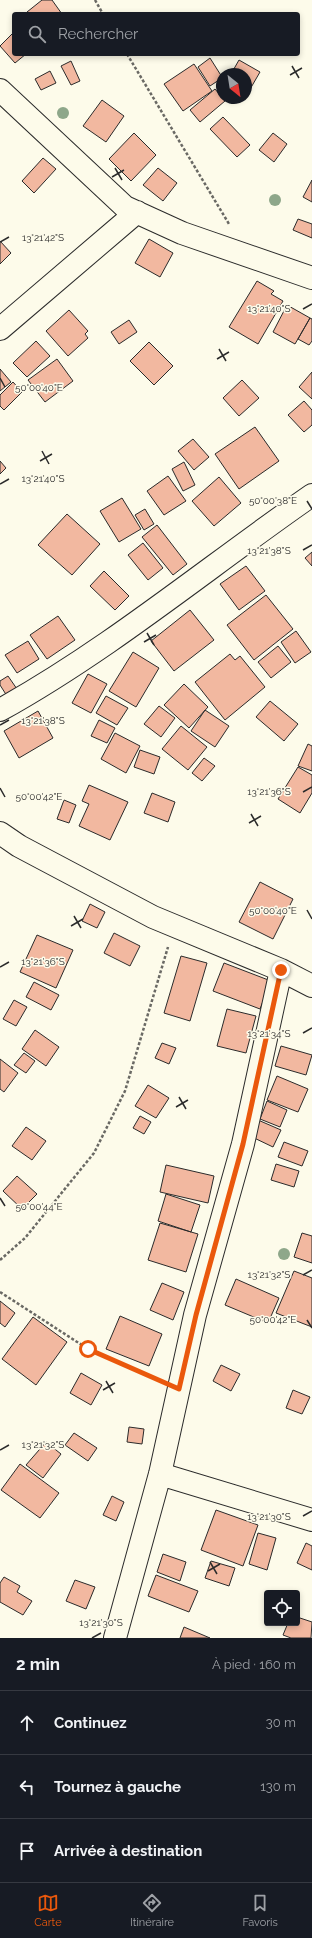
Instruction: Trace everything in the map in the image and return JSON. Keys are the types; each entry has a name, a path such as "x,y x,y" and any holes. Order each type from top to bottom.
{"street":[{"path":"0,90 125,207 182,233 312,278"},
{"path":"0,329 137,212"},
{"path":"0,710 38,689 157,607 312,495"},
{"path":"0,833 33,853 153,917 281,970 312,986"},
{"path":"115,1638 160,1474 196,1315 243,1144 281,970"},
{"path":"160,1474 312,1520"}],"path":[{"path":"95,0 102,12"},
{"path":"128,56 248,256"},
{"path":"0,1260 25,1238 94,1153 125,1091 174,926"},
{"path":"0,1292 88,1349 179,1389"}],"building":[{"path":"42,0 52,0 61,12 27,12"},
{"path":"12,34 12,56 24,56 15,63 0,46"},
{"path":"210,58 216,68 216,82 210,86 198,67"},
{"path":"239,60 260,72 252,86 252,68 234,68"},
{"path":"71,61 80,81 71,85 61,66"},
{"path":"194,64 212,91 183,111 164,84"},
{"path":"50,71 56,83 41,90 35,79"},
{"path":"215,89 216,90 216,104 221,104 200,122 190,110"},
{"path":"102,100 124,116 106,142 83,126"},
{"path":"223,117 250,145 237,157 210,129"},
{"path":"134,133 156,155 131,181 109,159"},
{"path":"273,133 287,144 274,162 259,150"},
{"path":"43,158 56,169 34,193 22,181"},
{"path":"158,168 177,183 163,201 143,185"},
{"path":"312,180 312,202 303,197"},
{"path":"298,219 312,224 312,238 293,230"},
{"path":"149,239 173,253 160,277 135,263"},
{"path":"0,241 11,253 0,264"},
{"path":"257,281 274,291 271,294 283,301 258,344 229,327"},
{"path":"287,305 310,318 295,344 273,332"},
{"path":"69,310 88,331 85,334 88,338 68,356 46,331"},
{"path":"310,318 312,319 312,341 309,345 298,339"},
{"path":"129,320 137,332 119,344 111,332"},
{"path":"36,341 50,356 27,377 13,363"},
{"path":"149,342 173,366 154,385 130,361"},
{"path":"57,359 73,381 45,402 28,380"},
{"path":"0,369 11,382 0,391"},
{"path":"312,372 312,399 299,387"},
{"path":"242,380 259,398 239,416 223,398"},
{"path":"13,382 22,392 4,410 0,406 0,395"},
{"path":"304,401 312,410 312,425 304,432 288,415"},
{"path":"255,427 279,461 239,489 215,454"},
{"path":"193,439 209,457 194,470 178,451"},
{"path":"0,461 6,468 0,474"},
{"path":"184,462 195,485 183,491 172,469"},
{"path":"168,476 186,501 164,515 147,491"},
{"path":"219,477 241,503 214,526 192,501"},
{"path":"122,498 141,529 119,542 100,511"},
{"path":"145,509 154,524 144,530 135,515"},
{"path":"67,514 100,544 72,575 38,545"},
{"path":"157,525 187,564 173,575 142,537"},
{"path":"143,543 163,568 148,580 128,555"},
{"path":"312,552 312,566 305,558"},
{"path":"246,566 265,591 239,610 220,584"},
{"path":"104,571 129,596 115,610 90,586"},
{"path":"266,595 293,629 254,660 227,625"},
{"path":"190,610 214,640 174,671 151,641"},
{"path":"58,616 75,640 47,659 30,635"},
{"path":"296,631 311,652 295,663 281,642"},
{"path":"28,641 39,659 17,673 5,655"},
{"path":"278,646 291,662 271,678 258,662"},
{"path":"133,652 159,668 136,707 109,691"},
{"path":"230,654 235,660 240,656 265,687 225,720 195,682"},
{"path":"88,674 107,684 91,713 72,703"},
{"path":"8,676 17,689 7,696 0,685 0,681"},
{"path":"184,684 208,707 189,728 164,705"},
{"path":"106,696 128,708 117,725 96,713"},
{"path":"270,701 298,724 284,741 256,717"},
{"path":"159,706 175,718 161,737 144,724"},
{"path":"205,710 229,726 215,747 191,731"},
{"path":"38,711 53,738 19,758 4,731"},
{"path":"99,720 115,728 107,743 91,736"},
{"path":"181,726 207,747 188,770 162,749"},
{"path":"115,733 140,746 126,773 101,759"},
{"path":"308,744 312,746 312,771 298,766"},
{"path":"140,750 160,757 154,774 134,767"},
{"path":"204,758 215,766 202,781 192,773"},
{"path":"298,767 312,775 312,793 300,813 278,799"},
{"path":"89,785 128,802 110,840 79,826 89,804 82,801"},
{"path":"152,793 175,802 168,822 144,813"},
{"path":"64,800 76,805 69,823 57,819"},
{"path":"260,882 293,899 273,939 239,922"},
{"path":"90,904 105,912 97,928 82,921"},
{"path":"114,933 140,946 130,966 104,953"},
{"path":"37,935 73,950 56,988 20,972"},
{"path":"181,956 207,963 190,1021 164,1013"},
{"path":"224,963 271,981 260,1009 213,991"},
{"path":"34,982 59,995 51,1010 26,997"},
{"path":"14,1000 27,1007 16,1026 3,1019"},
{"path":"227,1009 256,1016 246,1053 217,1046"},
{"path":"35,1030 59,1047 46,1066 22,1049"},
{"path":"162,1043 176,1048 169,1064 155,1058"},
{"path":"281,1046 312,1055 306,1075 275,1066"},
{"path":"24,1053 35,1061 26,1073 14,1065"},
{"path":"0,1059 18,1073 4,1092 0,1089"},
{"path":"277,1076 308,1089 298,1112 267,1100"},
{"path":"148,1085 169,1098 156,1118 135,1106"},
{"path":"267,1101 287,1110 280,1127 260,1119"},
{"path":"140,1116 151,1122 144,1134 133,1128"},
{"path":"258,1120 281,1130 273,1147 250,1136"},
{"path":"26,1127 46,1141 32,1160 12,1146"},
{"path":"284,1142 308,1151 302,1166 278,1157"},
{"path":"276,1164 299,1171 294,1187 271,1180"},
{"path":"166,1165 214,1176 208,1203 160,1192"},
{"path":"17,1176 37,1194 22,1209 3,1191"},
{"path":"166,1194 200,1205 191,1232 158,1221"},
{"path":"160,1223 198,1234 186,1272 148,1260"},
{"path":"302,1233 312,1236 312,1263 294,1257"},
{"path":"294,1271 312,1278 312,1327 276,1313"},
{"path":"236,1279 279,1298 268,1323 225,1305"},
{"path":"162,1283 184,1292 173,1320 150,1310"},
{"path":"0,1301 15,1313 5,1327 0,1323"},
{"path":"120,1316 162,1334 149,1366 106,1349"},
{"path":"33,1317 67,1342 36,1385 2,1359"},
{"path":"221,1365 240,1374 231,1391 213,1381"},
{"path":"81,1373 102,1385 91,1405 70,1393"},
{"path":"293,1390 310,1397 302,1414 286,1408"},
{"path":"129,1427 144,1429 142,1444 127,1442"},
{"path":"74,1433 97,1448 88,1461 65,1445"},
{"path":"46,1442 61,1454 43,1478 26,1465"},
{"path":"20,1464 59,1493 40,1518 1,1490"},
{"path":"112,1496 124,1502 116,1521 103,1515"},
{"path":"216,1510 258,1525 243,1566 201,1550"},
{"path":"258,1533 276,1538 267,1570 249,1564"},
{"path":"306,1543 312,1546 312,1570 297,1563"},
{"path":"163,1554 186,1562 180,1581 157,1572"},
{"path":"211,1561 235,1568 229,1586 205,1578"},
{"path":"156,1575 198,1591 189,1612 148,1596"},
{"path":"4,1577 20,1586 17,1592 32,1601 23,1615 0,1602 0,1583"},
{"path":"75,1580 95,1587 86,1609 66,1601"},
{"path":"300,1618 312,1622 311,1638 291,1638 283,1635 287,1626 300,1626"},
{"path":"184,1627 210,1638 180,1638"}],"route":[{"path":"88,1349 179,1389 196,1315 243,1144 281,970"}]}
